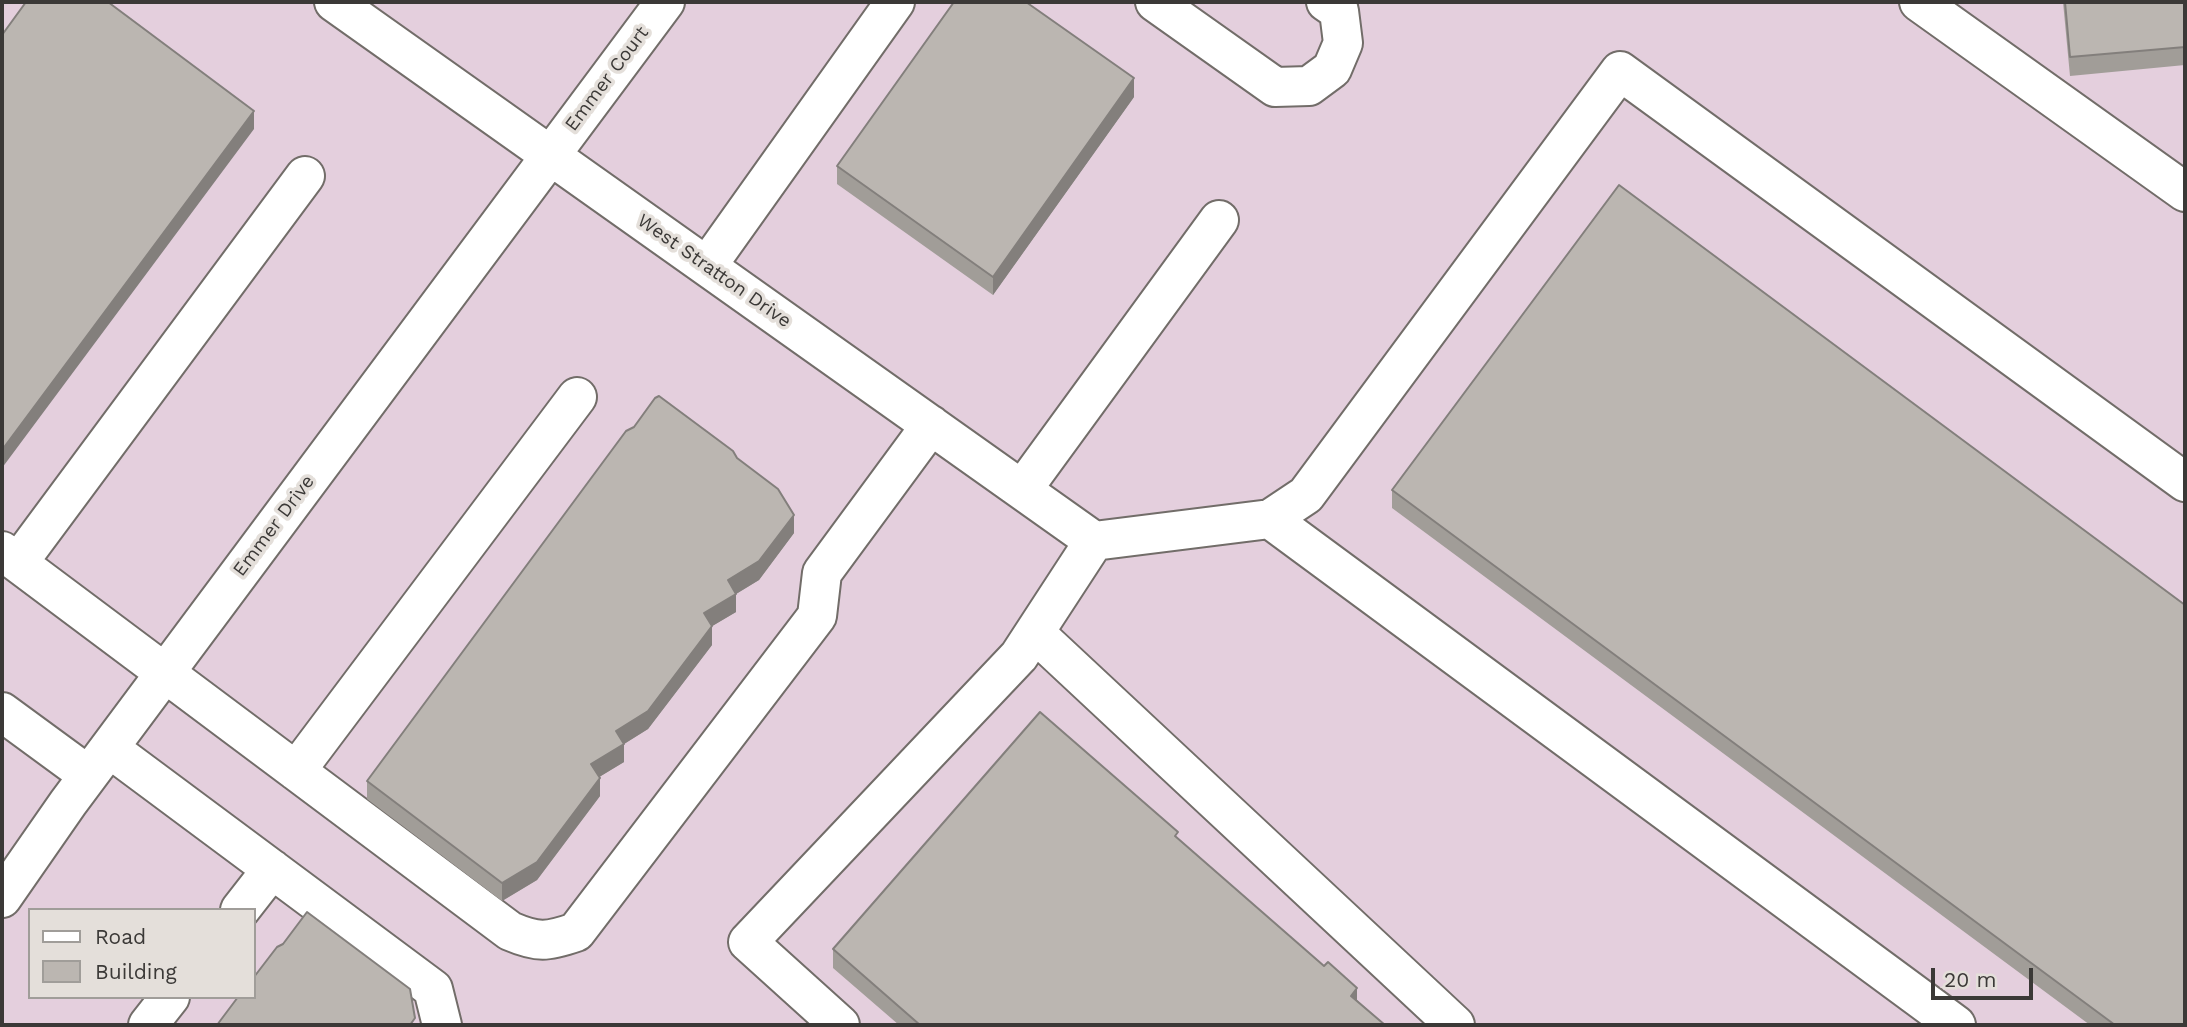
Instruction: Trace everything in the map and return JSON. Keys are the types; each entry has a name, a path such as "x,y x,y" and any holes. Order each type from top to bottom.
{"street":[{"name":"West Stratton Drive","path":"334,2 1094,541"},
{"name":"Emmer Court","path":"550,155 665,2"},
{"path":"707,266 895,2"},
{"path":"1155,2 1275,87 1309,86 1332,69 1343,43 1339,11 1326,2"},
{"path":"1919,2 2185,192"},
{"path":"840,1025 748,942 1019,656 1094,541 1270,519 1306,495 1620,71 2185,482"},
{"name":"Emmer Drive","path":"2,898 98,762 550,155"},
{"path":"305,176 10,557 510,931 532,940 555,939 576,932 817,616 822,573 931,425"},
{"path":"1022,490 1219,220"},
{"path":"296,771 576,397"},
{"path":"1270,519 1956,1025"},
{"path":"1034,633 1455,1025"},
{"path":"2,712 98,762 272,869 433,989 442,1025"},
{"path":"242,908 272,869"},
{"path":"148,1025 168,999"}],"shaded area":[{"path":"2,2 2185,2 2185,1025 2,1025"}],"building":[{"path":"26,2 108,2 254,111 2,450 2,35"},
{"path":"954,2 1026,2 1134,78 993,277 837,166"},
{"path":"2065,2 2185,2 2185,47 2070,57"},
{"path":"1619,185 2185,605 2185,1025 2115,1025 1392,490"},
{"path":"659,396 733,451 737,458 778,489 794,515 759,561 728,580 736,594 704,613 712,626 648,711 616,731 624,744 591,764 600,778 537,862 502,883 367,781 626,431 634,427"},
{"path":"1040,712 1178,832 1175,836 1324,966 1328,962 1357,988 1351,996 1385,1025 920,1025 833,949"},
{"path":"307,912 410,989 415,1018 410,1025 217,1025 236,999 256,999 256,974 277,947 283,944"}]}
